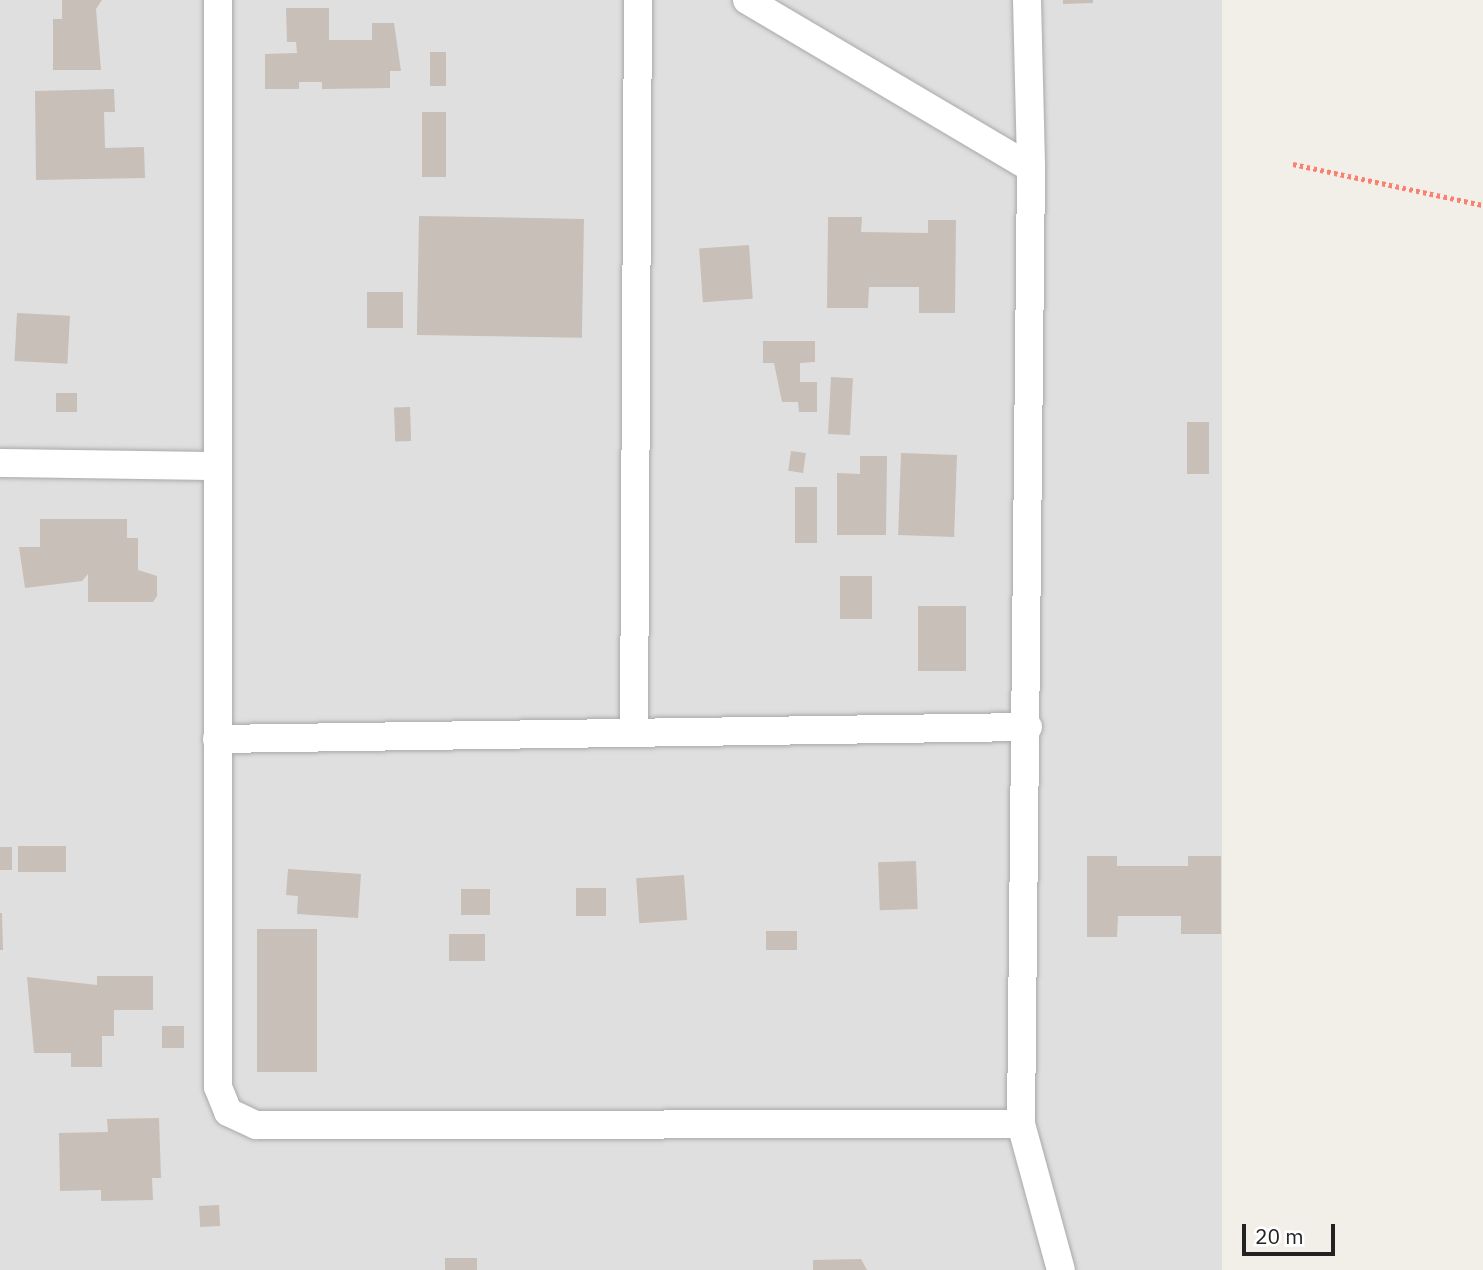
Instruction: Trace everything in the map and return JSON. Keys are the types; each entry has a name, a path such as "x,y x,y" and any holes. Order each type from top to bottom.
{"street":[{"path":"218,0 214,466 218,1087 228,1112 247,1121 1021,1124"},
{"path":"634,730 638,0"},
{"path":"747,0 1031,169"},
{"path":"1027,0 1031,169 1028,727 1021,1124 1061,1270"},
{"path":"0,463 214,466"},
{"path":"217,739 634,730 1028,727"}],"path":[{"path":"1293,164 1483,205"}],"shaded area":[{"path":"0,0 1222,0 1222,1270 0,1270"}],"building":[{"path":"62,0 102,0 96,9 101,70 53,70 53,19 62,19"},
{"path":"1063,0 1093,0 1093,3 1063,4"},
{"path":"286,8 329,8 329,40 372,40 372,23 394,23 401,71 390,71 390,88 322,89 322,82 299,82 299,89 265,89 265,54 297,53 296,42 287,42"},
{"path":"430,52 446,52 446,86 430,86"},
{"path":"114,89 115,112 104,112 105,148 144,147 145,178 36,180 35,91"},
{"path":"422,112 446,112 446,177 422,177"},
{"path":"419,216 584,219 582,338 417,335"},
{"path":"828,217 862,217 861,232 928,233 928,220 956,220 955,313 919,313 919,287 869,287 868,308 827,308"},
{"path":"749,245 753,299 703,302 699,248"},
{"path":"367,292 403,292 403,328 367,328"},
{"path":"17,313 70,316 67,364 14,361"},
{"path":"763,341 815,341 815,362 800,363 800,382 817,382 817,412 799,412 798,402 782,402 774,363 763,363"},
{"path":"831,377 853,378 850,435 828,434"},
{"path":"56,393 77,393 77,412 56,412"},
{"path":"410,407 411,441 395,442 394,408"},
{"path":"1187,422 1209,422 1209,474 1187,474"},
{"path":"791,451 806,453 803,473 788,471"},
{"path":"901,453 957,455 954,537 898,535"},
{"path":"860,456 887,456 886,535 837,535 837,473 860,474"},
{"path":"795,487 817,487 817,543 795,543"},
{"path":"40,519 127,519 127,538 138,538 138,570 157,576 157,596 153,602 88,602 88,574 82,581 25,588 19,547 40,547"},
{"path":"840,576 872,576 872,619 840,619"},
{"path":"918,606 966,606 966,671 918,671"},
{"path":"18,846 66,846 66,872 18,872"},
{"path":"0,847 12,847 12,870 0,870"},
{"path":"1087,856 1117,856 1117,866 1188,866 1188,856 1221,856 1221,934 1181,934 1181,916 1118,916 1117,937 1087,937"},
{"path":"916,861 918,909 880,910 878,862"},
{"path":"288,869 361,874 358,918 297,914 298,896 286,895"},
{"path":"684,875 687,920 639,923 636,878"},
{"path":"576,888 606,888 606,916 576,916"},
{"path":"461,889 490,889 490,915 461,915"},
{"path":"2,913 3,950 0,950"},
{"path":"257,929 317,929 317,1072 257,1072"},
{"path":"766,931 797,931 797,950 766,950"},
{"path":"449,934 485,934 485,961 449,961"},
{"path":"97,976 153,976 153,1010 114,1010 114,1036 102,1036 102,1067 71,1067 71,1053 34,1053 27,977 97,985"},
{"path":"162,1026 184,1026 184,1048 162,1048"},
{"path":"159,1118 161,1178 152,1178 153,1200 101,1201 101,1190 60,1191 59,1133 108,1132 107,1119"},
{"path":"219,1205 220,1226 200,1227 199,1206"},
{"path":"445,1258 477,1258 477,1270 445,1270"},
{"path":"861,1259 867,1270 813,1270 813,1260"}]}
